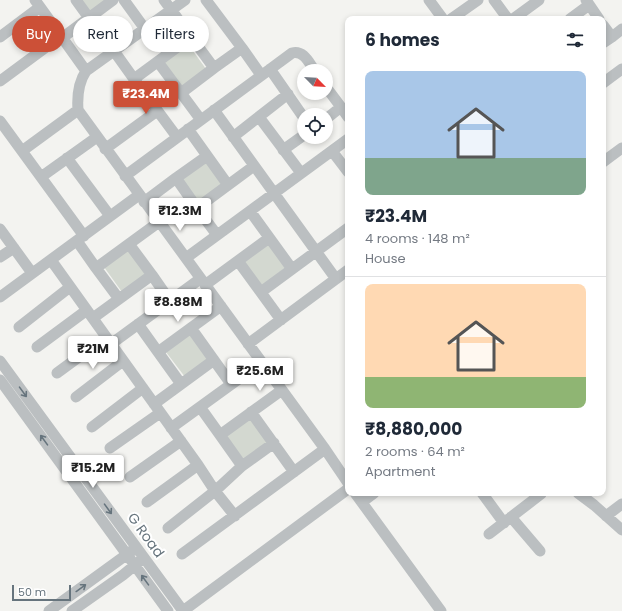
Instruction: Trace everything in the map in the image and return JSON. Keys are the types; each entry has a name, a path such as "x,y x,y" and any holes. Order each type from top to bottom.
{"street":[{"path":"76,0 88,16"},
{"path":"92,16 113,0"},
{"path":"124,0 141,25"},
{"path":"164,0 175,16"},
{"path":"162,16 185,0"},
{"path":"206,0 242,48 288,94 297,108"},
{"path":"429,0 441,16"},
{"path":"455,16 478,0"},
{"path":"494,0 506,16"},
{"path":"513,16 537,0"},
{"path":"573,16 587,3 597,16"},
{"path":"0,37 37,4 46,16"},
{"path":"607,40 622,29"},
{"path":"65,41 86,71"},
{"path":"181,93 242,48"},
{"path":"0,81 41,52"},
{"path":"113,52 86,71 80,80 77,100 78,110 105,149 345,475"},
{"path":"115,52 177,137"},
{"path":"134,79 171,52"},
{"path":"202,52 214,68"},
{"path":"125,176 292,53 297,52 301,54 309,64"},
{"path":"158,62 200,120"},
{"path":"606,80 622,69"},
{"path":"233,137 288,94"},
{"path":"333,96 345,113"},
{"path":"333,113 341,107"},
{"path":"22,151 78,110"},
{"path":"214,110 336,279"},
{"path":"105,149 157,111"},
{"path":"259,117 301,173"},
{"path":"0,121 41,177 80,238 96,268 119,299"},
{"path":"188,130 228,186"},
{"path":"41,177 97,137"},
{"path":"283,150 297,140"},
{"path":"186,258 345,141"},
{"path":"606,160 622,148"},
{"path":"332,151 345,168"},
{"path":"0,297 110,216 176,178 207,156"},
{"path":"67,158 110,216"},
{"path":"197,208 254,166"},
{"path":"176,178 217,235"},
{"path":"250,211 292,269"},
{"path":"96,268 159,222"},
{"path":"0,229 32,273"},
{"path":"261,292 345,230"},
{"path":"57,373 108,340 138,324 170,301 238,261 269,238"},
{"path":"129,244 170,301"},
{"path":"0,258 14,248"},
{"path":"50,260 234,516"},
{"path":"238,261 281,320"},
{"path":"248,344 345,272"},
{"path":"37,347 90,314 119,299 152,275"},
{"path":"19,327 70,287"},
{"path":"158,352 220,306"},
{"path":"138,324 181,384"},
{"path":"191,328 231,384"},
{"path":"110,448 157,408 181,384 214,360"},
{"name":"G Road","path":"0,361 183,611"},
{"path":"76,397 123,361"},
{"path":"171,428 262,362"},
{"name":"G Road","path":"0,380 168,611"},
{"path":"92,427 143,388"},
{"path":"220,435 282,390"},
{"path":"200,407 242,466"},
{"path":"251,412 294,472"},
{"path":"130,477 180,441"},
{"path":"168,528 215,491 242,466 274,443"},
{"path":"182,554 325,450"},
{"path":"147,502 198,465"},
{"path":"183,611 345,491"},
{"path":"357,496 441,611"},
{"path":"362,502 370,496"},
{"path":"485,496 540,551"},
{"path":"489,534 538,496"},
{"path":"582,496 622,530"},
{"path":"606,516 622,504"},
{"path":"49,611 136,548"},
{"path":"72,611 144,558"}],"shaded area":[{"path":"81,0 109,0 91,13"},
{"path":"177,52 194,52 206,69 182,87 163,62"},
{"path":"205,160 223,185 199,204 180,179"},
{"path":"268,242 286,267 262,286 243,261"},
{"path":"128,248 147,273 122,292 104,267"},
{"path":"191,334 210,359 185,377 166,352"},
{"path":"250,416 269,441 244,460 225,435"}]}
